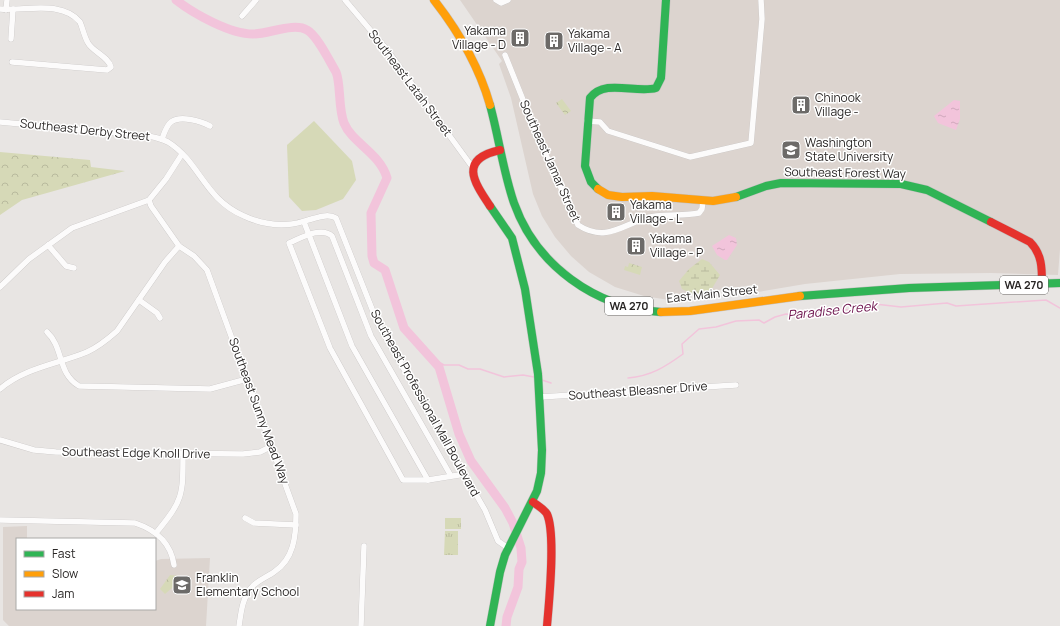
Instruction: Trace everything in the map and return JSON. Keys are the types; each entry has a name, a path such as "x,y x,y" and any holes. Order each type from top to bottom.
{"street":[{"path":"7,0 3,9 13,10 43,3 53,4 70,10 80,23 87,42 110,63 110,67 107,70 12,62"},
{"path":"242,16 256,0"},
{"name":"Southeast Latah Street","path":"345,0 388,51 473,168"},
{"name":"East Main Street","path":"434,0 464,42 479,69 490,104 515,210 528,235 545,258 583,290 633,307 650,310 681,311 788,297 844,292 1060,284"},
{"path":"496,0 501,3 508,0"},
{"name":"Southeast Forest Way","path":"666,0 661,78 656,88 649,90 602,88 596,90 590,98 587,121 585,166 591,182 600,191 615,197 652,196 703,200 732,198 766,186 790,183 892,184 920,187 1030,242 1041,257 1042,284"},
{"path":"587,121 600,122 608,131 690,157 752,143 762,13 761,0"},
{"path":"11,39 13,10"},
{"name":"Southeast Jamar Street","path":"505,56 540,142 578,225 587,231 598,234 610,232 655,216 699,213 702,209 703,200"},
{"path":"162,139 167,128 175,120 181,119 204,122 210,126"},
{"name":"Southeast Derby Street","path":"0,122 148,136 162,139 189,161 210,191 220,201 236,212 269,224 292,224 304,222"},
{"path":"490,626 498,578 509,546 533,502 542,466 538,371 532,325 515,247 512,238 475,184 472,175 473,168 477,160 482,155 488,152 500,150"},
{"path":"0,287 16,270 72,228 149,200 166,179 182,154"},
{"name":"Southeast Sunny Mead Way","path":"149,200 151,206 179,246 194,256 207,270 296,514 295,542 290,554 276,571 252,586 246,597 239,626"},
{"name":"Southeast Professional Mall Boulevard","path":"304,222 329,215 336,218 378,324 485,510 498,541 509,546"},
{"path":"304,222 308,236 352,346 428,480"},
{"path":"451,476 371,336 332,236 328,232 322,232 289,244 330,348 403,480 428,480 464,474"},
{"path":"48,245 66,266 74,268"},
{"path":"0,389 20,375 87,352 109,338 117,331 165,262 179,246"},
{"path":"139,300 157,313 160,318"},
{"path":"47,332 52,337 65,372 72,382 88,388 210,389 247,379"},
{"name":"Southeast Bleasner Drive","path":"540,397 736,385"},
{"name":"Southeast Edge Knoll Drive","path":"0,440 42,452 252,454 272,446"},
{"path":"156,533 180,501 183,489 183,454"},
{"path":"533,502 546,513 548,522 550,565 547,626"},
{"path":"245,518 254,523 296,525"},
{"path":"0,520 123,521 141,525 156,533 170,548 174,565"},
{"path":"361,626 364,546"}],"shaded area":[{"name":"Washington State University","path":"460,0 1060,0 1060,249 1058,275 991,273 900,274 805,284 752,293 752,285 699,293 669,300 644,296 615,287 589,272 571,256 555,237 542,216 533,194 511,98 499,64 502,61"},
{"name":"Franklin Elementary School","path":"27,526 27,538 16,538 16,610 156,610 156,561 161,559 210,558 206,626 9,626 3,620 3,527"}],"green space":[{"path":"562,99 571,111 565,115 556,103"},
{"path":"314,121 352,161 356,180 343,199 316,210 302,211 289,197 287,145"},
{"path":"0,152 90,160 91,167 125,171 22,200 0,215"},
{"path":"702,259 709,262 720,275 710,292 696,296 682,289 679,281 689,269"},
{"path":"629,263 642,267 640,275 624,270 625,266 628,267"},
{"path":"445,518 461,518 461,529 445,529"},
{"path":"445,531 458,531 458,555 444,555"},
{"path":"170,575 179,576 179,582 165,594 160,589"}],"water":[{"path":"954,100 960,101 960,119 956,130 938,123 934,116"},
{"path":"729,235 736,238 737,245 727,260 725,260 717,255 712,246"}],"waterway":[{"path":"176,0 192,11 234,31 259,34 295,27 307,30 315,37 336,72 339,82 341,110 344,123 353,137 378,162 387,178 371,213 372,256 374,263 385,270 404,328 439,367 459,434 471,461 505,508 513,523 521,548 522,562 519,569 518,587 507,617 506,626"},
{"name":"Paradise Creek","path":"628,378 651,373 676,359 683,354 682,344 699,329 716,327 736,321 759,320 764,323 775,317 786,314 799,315 841,309 849,310 875,304 901,307 947,303 956,306 1046,300 1060,308"},
{"name":"Paradise Creek","path":"433,359 444,365 459,365 468,369 480,369 504,377 523,375 534,377"},
{"name":"Paradise Creek","path":"542,380 551,383"}],"traffic: fast":[{"path":"598,189 591,182 585,166 590,98 596,92 604,89 656,88 661,78 666,0"},
{"path":"490,105 514,203 524,225 537,246 553,264 571,279 591,292 613,302 637,309 661,312"},
{"path":"736,197 766,186 781,183 901,184 927,190 991,222"},
{"path":"490,206 512,238 525,289 538,374 542,450 541,473 537,491 505,555 500,572 490,626"},
{"path":"800,296 909,288 1060,283"}],"traffic: slow":[{"path":"434,0 452,24 474,63 490,105"},
{"path":"598,189 608,195 622,197 652,196 713,201 736,197"},
{"path":"661,312 690,311 800,296"}],"traffic: jam":[{"path":"490,206 475,180 473,172 474,165 479,159 487,154 500,150"},
{"path":"991,222 1030,242 1039,256 1042,272 1042,284"},
{"path":"533,502 546,512 550,524 551,568 547,626"}],"place":[{"name":"Yakama Village - D","path":"520,38"},
{"name":"Yakama Village - A","path":"554,41"},
{"name":"Chinook Village -","path":"801,105"},
{"name":"Washington State University","path":"791,150"},
{"name":"Yakama Village - L","path":"616,212"},
{"name":"Yakama Village - P","path":"636,246"},
{"name":"Franklin Elementary School","path":"182,585"}]}
